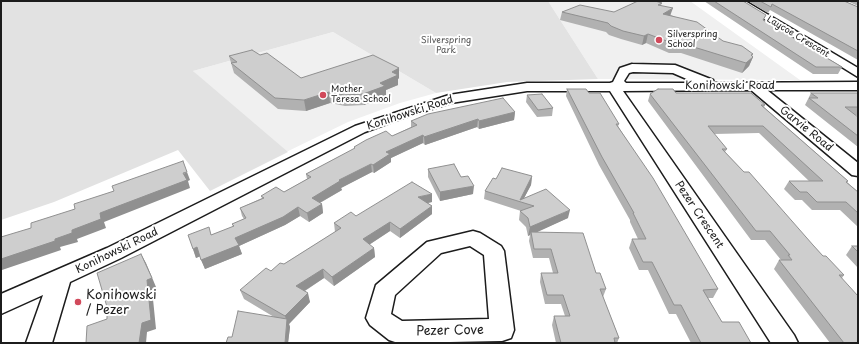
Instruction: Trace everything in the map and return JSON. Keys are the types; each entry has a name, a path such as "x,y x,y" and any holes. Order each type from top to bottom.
{"street":[{"name":"Laycoe Crescent","path":"739,1 858,73"},
{"path":"617,86 618,81 624,71 632,68 664,68 681,72 706,81 711,86"},
{"name":"Pezer Crescent","path":"617,86 785,343"},
{"name":"Garvie Road","path":"754,86 858,171"},
{"name":"Konihowski Road","path":"1,304 60,278 176,222 360,129 449,99 483,92 527,87 858,86"},
{"name":"Pezer Cove","path":"473,238 494,251 503,337 450,330 398,332 378,318 384,291 434,246 473,238"},
{"path":"39,343 60,278"}],"shaded area":[{"name":"Silverspring School","path":"548,1 690,1 800,80 598,79"},
{"name":"Mother Teresa School","path":"333,32 436,93 400,103 348,122 278,156 193,71"}],"green space":[{"name":"Silverspring Park","path":"1,1 548,1 598,79 507,82 436,93 333,32 193,71 288,152 210,191 178,150 54,202 1,220"}],"building":[{"path":"638,1 655,1 662,3 658,5 673,8 663,14 697,22 723,41 742,46 753,54 751,55 753,57 746,63 684,44 672,43 648,34 644,36 623,31 611,26 608,23 562,12 580,5 614,12"},
{"path":"714,1 743,1 766,15 763,20 842,67 816,67"},
{"path":"760,1 844,1 858,7 858,51 772,4 771,7"},
{"path":"252,50 260,55 267,53 301,78 373,55 399,68 392,72 398,75 380,83 385,86 363,94 344,95 329,92 304,100 275,98 231,63 237,62 229,56"},
{"path":"567,89 586,89 589,93 600,93 619,124 616,124 653,178 718,289 703,290 722,322 739,322 751,343 701,343 681,305 674,305 652,262 643,262 632,239 646,239 634,213 602,157"},
{"path":"658,89 673,89 676,93 751,93 765,105 761,105 848,181 846,182 858,192 858,213 846,202 817,202 807,192 800,192 789,181 823,181 763,126 708,126 727,149 722,149 744,172 749,172 823,256 826,256 844,275 839,275 858,296 858,343 844,343 779,260 792,260 788,255 790,255 770,231 756,231 650,94"},
{"path":"811,93 858,93 858,107 845,107 858,117 858,136 809,98 818,98"},
{"path":"542,94 553,108 538,110 527,95"},
{"path":"503,98 515,112 479,121 478,119 424,137 423,135 386,152 390,154 373,165 371,164 339,180 340,181 312,198 322,204 307,213 298,207 283,217 235,238 239,245 201,260 197,247 193,249 188,235 209,227 211,235 234,226 232,224 246,218 240,208 264,198 261,196 276,187 284,192 311,177 306,174 355,148 354,147 366,140 386,131 392,136 417,125 411,121 428,114"},
{"path":"183,161 187,172 183,173 187,180 100,213 101,219 72,230 72,233 55,239 55,241 1,259 1,237 31,228 31,223 75,209 74,204 114,191 112,186"},
{"path":"454,164 461,177 468,176 474,186 440,192 428,169"},
{"path":"502,168 532,176 520,200 546,189 570,210 530,227 528,218 520,211 534,206 485,191 493,178 496,179"},
{"path":"412,182 432,194 418,197 432,206 400,229 390,222 363,239 374,248 332,277 323,269 296,286 308,293 285,316 240,290 266,268 271,271 280,263 284,264 341,228 334,223 351,212 356,216"},
{"path":"531,232 583,233 596,273 600,273 606,289 600,289 619,338 614,338 615,343 561,343 554,316 570,316 563,295 547,295 541,273 558,273 551,249 534,249"},
{"path":"852,246 858,246 858,252"},
{"path":"141,254 152,278 147,280 151,320 142,323 139,343 86,343 87,326 107,319 107,307 97,273"},
{"path":"238,311 287,319 285,343 226,343 228,337 232,337"}],"place":[{"name":"Silverspring School","path":"659,40"},
{"name":"Mother Teresa School","path":"323,95"},
{"name":"Konihowski / Pezer","path":"78,302"}]}
